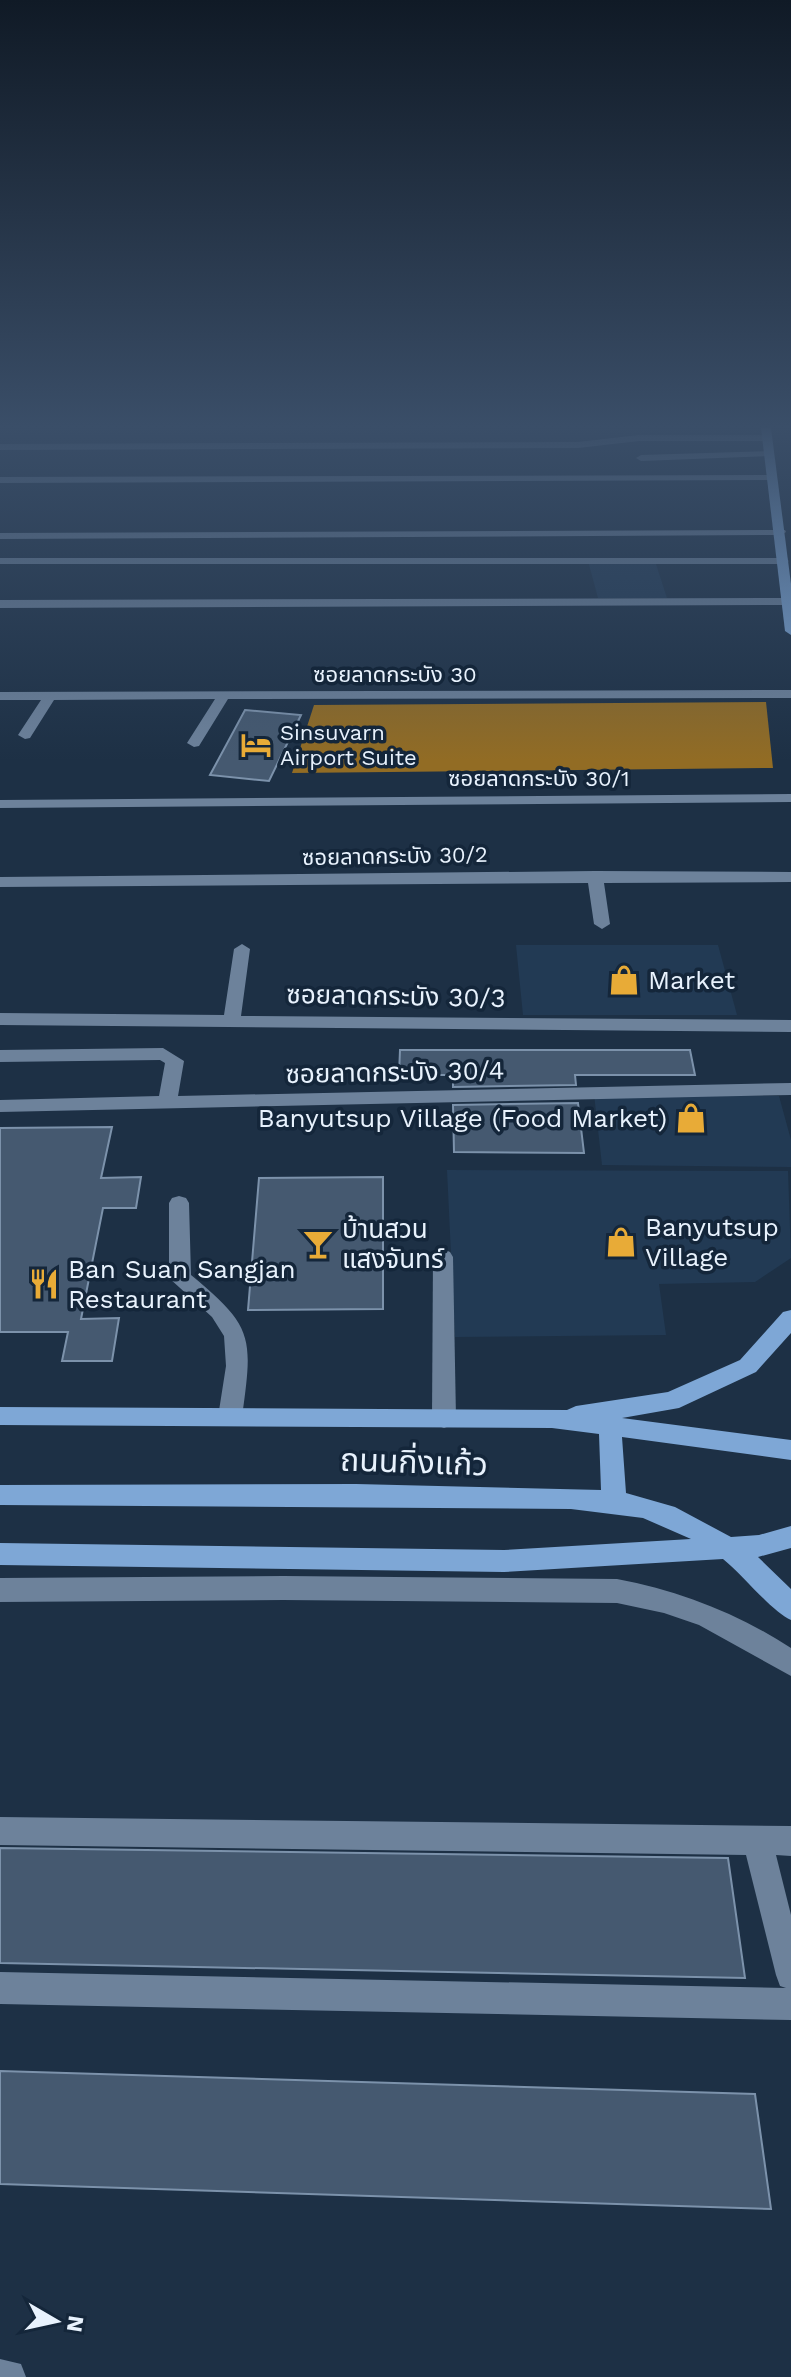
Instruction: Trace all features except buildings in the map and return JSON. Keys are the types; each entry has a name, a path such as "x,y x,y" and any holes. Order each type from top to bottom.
{"main road":[{"path":"781,539 791,631"},
{"path":"552,1418 671,1401 748,1366 791,1318"},
{"name":"ถนนกิ่งแก้ว","path":"0,1416 552,1418 791,1450"},
{"path":"610,1427 614,1501"},
{"name":"ถนนกิ่งแก้ว","path":"0,1495 330,1493 614,1501 665,1515 726,1545 771,1584 791,1608"},
{"path":"0,1554 504,1561 759,1546 791,1537"}],"street":[{"path":"0,561 783,561"},
{"path":"0,604 787,601"},
{"name":"ซอยลาดกระบัง 30","path":"0,696 791,694"},
{"path":"194,743 224,695"},
{"path":"25,735 50,696"},
{"name":"ซอยลาดกระบัง 30/1","path":"0,804 791,798"},
{"path":"595,876 602,924"},
{"name":"ซอยลาดกระบัง 30/2","path":"0,882 791,877"},
{"path":"232,1020 242,949"},
{"name":"ซอยลาดกระบัง 30/3","path":"0,1019 791,1026"},
{"path":"0,1056 163,1054 175,1061 167,1103"},
{"name":"ซอยลาดกระบัง 30/4","path":"0,1106 791,1089"},
{"path":"179,1203 180,1278 217,1310 235,1335 236,1362 230,1417"},
{"path":"443,1257 444,1418"},
{"path":"0,1590 283,1588 617,1591 658,1597 694,1608 734,1627 791,1663"},
{"path":"0,1831 791,1841"},
{"path":"757,1839 791,1975"},
{"path":"0,1988 791,2004"},
{"path":"0,2377 8,2377"}],"shaded area":[{"path":"588,561 655,561 667,598 598,598"},
{"path":"766,702 773,768 292,773 314,705"},
{"name":"Market","path":"516,945 718,945 737,1015 523,1015"},
{"name":"Banyutsup Village (Food Market)","path":"594,1094 779,1096 791,1140 791,1167 602,1165"},
{"name":"Banyutsup Village","path":"447,1170 788,1171 791,1258 755,1282 659,1284 666,1335 455,1337"}],"place":[{"name":"Sinsuvarn Airport Suite","path":"256,745"},
{"name":"Market","path":"624,980"},
{"name":"Banyutsup Village (Food Market)","path":"691,1118"},
{"name":"Banyutsup Village","path":"621,1242"},
{"name":"บ้านสวน แสงจันทร์","path":"318,1244"},
{"name":"Ban Suan Sangjan Restaurant","path":"44,1284"}]}
